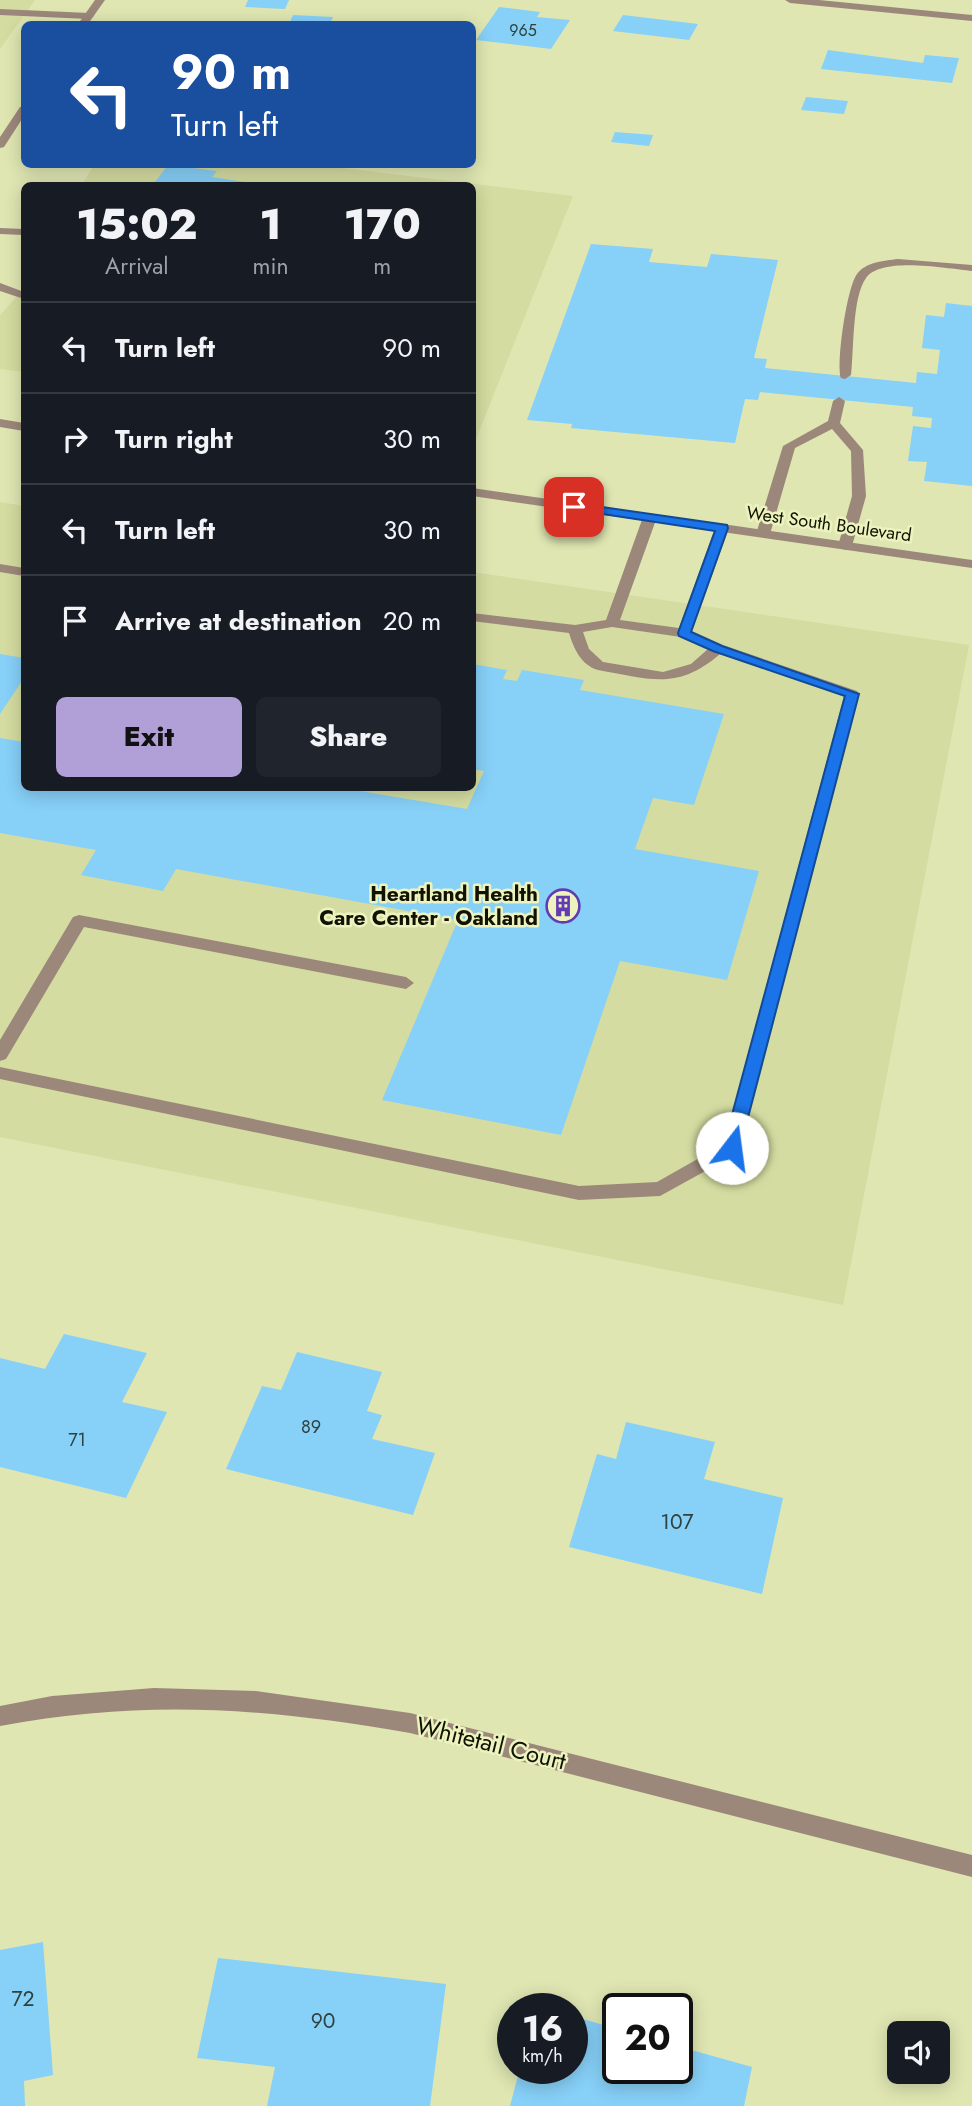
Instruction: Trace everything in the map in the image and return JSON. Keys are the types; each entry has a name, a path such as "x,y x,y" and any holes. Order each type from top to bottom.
{"street":[{"path":"0,12 86,20 100,0"},
{"path":"790,0 972,18"},
{"path":"0,145 21,114"},
{"path":"0,231 21,232"},
{"path":"845,375 856,286 863,272 884,264 913,262 972,268"},
{"path":"0,287 21,295"},
{"path":"834,423 839,401"},
{"path":"0,423 21,426"},
{"path":"763,534 789,446 834,423"},
{"path":"834,423 857,450 859,496 845,546"},
{"name":"West South Boulevard","path":"476,493 972,564"},
{"path":"611,622 650,517"},
{"path":"684,633 722,528"},
{"path":"0,568 21,572"},
{"path":"0,1073 579,1193 660,1189 732,1148 852,694 718,648 684,633 611,622 575,629 476,617"},
{"path":"575,629 583,651 598,666 664,677 696,667 718,648"},
{"path":"0,1055 79,921 406,983"},
{"name":"Whitetail Court","path":"0,1716 114,1699 209,1696 321,1706 410,1723 972,1866"}],"shaded area":[{"path":"0,0 35,0 0,49"},
{"path":"92,168 342,168 458,182 83,182"},
{"path":"476,184 573,196 476,439"},
{"path":"21,292 21,372 0,369 0,315"},
{"path":"0,502 21,506 21,791 476,791 476,572 969,645 843,1305 0,1137"}],"building":[{"path":"248,0 289,0 285,9 245,7"},
{"path":"499,7 540,12 537,17 570,20 551,49 476,40"},
{"path":"293,15 333,17 331,21 290,21"},
{"path":"623,15 698,24 689,40 613,31"},
{"path":"828,50 923,63 925,55 959,58 952,83 821,69"},
{"path":"806,97 848,101 844,114 801,110"},
{"path":"615,132 653,135 649,146 611,142"},
{"path":"166,168 192,168 217,171 212,177 245,182 155,182"},
{"path":"591,244 653,249 649,262 707,267 711,254 778,260 754,358 767,359 765,368 916,383 917,372 937,374 940,350 922,348 926,315 944,317 946,303 972,306 972,486 924,481 927,462 908,461 913,426 931,428 932,418 912,416 913,407 760,392 758,400 745,399 735,443 571,428 572,424 527,420"},
{"path":"0,654 21,658 21,682 0,714"},
{"name":"Heartland Health Care Center - Oakland","path":"476,665 507,670 503,679 517,681 522,670 584,680 580,690 724,714 694,805 653,798 635,849 759,871 727,980 620,961 561,1135 382,1100 458,920 176,869 163,891 81,875 96,850 0,833 0,738 21,742 21,791 360,791 467,809 484,771 476,770"},
{"path":"64,1334 147,1353 122,1402 167,1412 126,1498 0,1467 0,1358 45,1369"},
{"path":"297,1352 382,1372 367,1411 382,1415 372,1439 435,1453 413,1515 226,1469 262,1386 281,1390"},
{"path":"626,1422 715,1442 704,1479 783,1498 762,1594 569,1547 597,1454 616,1459"},
{"path":"43,1942 53,2075 24,2081 25,2106 0,2106 0,1950"},
{"path":"218,1958 446,1984 430,2106 267,2106 275,2067 197,2058"},
{"path":"588,2021 602,2024 602,2084 693,2084 693,2050 752,2067 744,2106 510,2106 516,2084 588,2084"}],"place":[{"name":"Heartland Health Care Center - Oakland","path":"563,906"}],"route":[{"path":"574,507 722,528 684,633 718,648 852,694 732,1148"}]}
